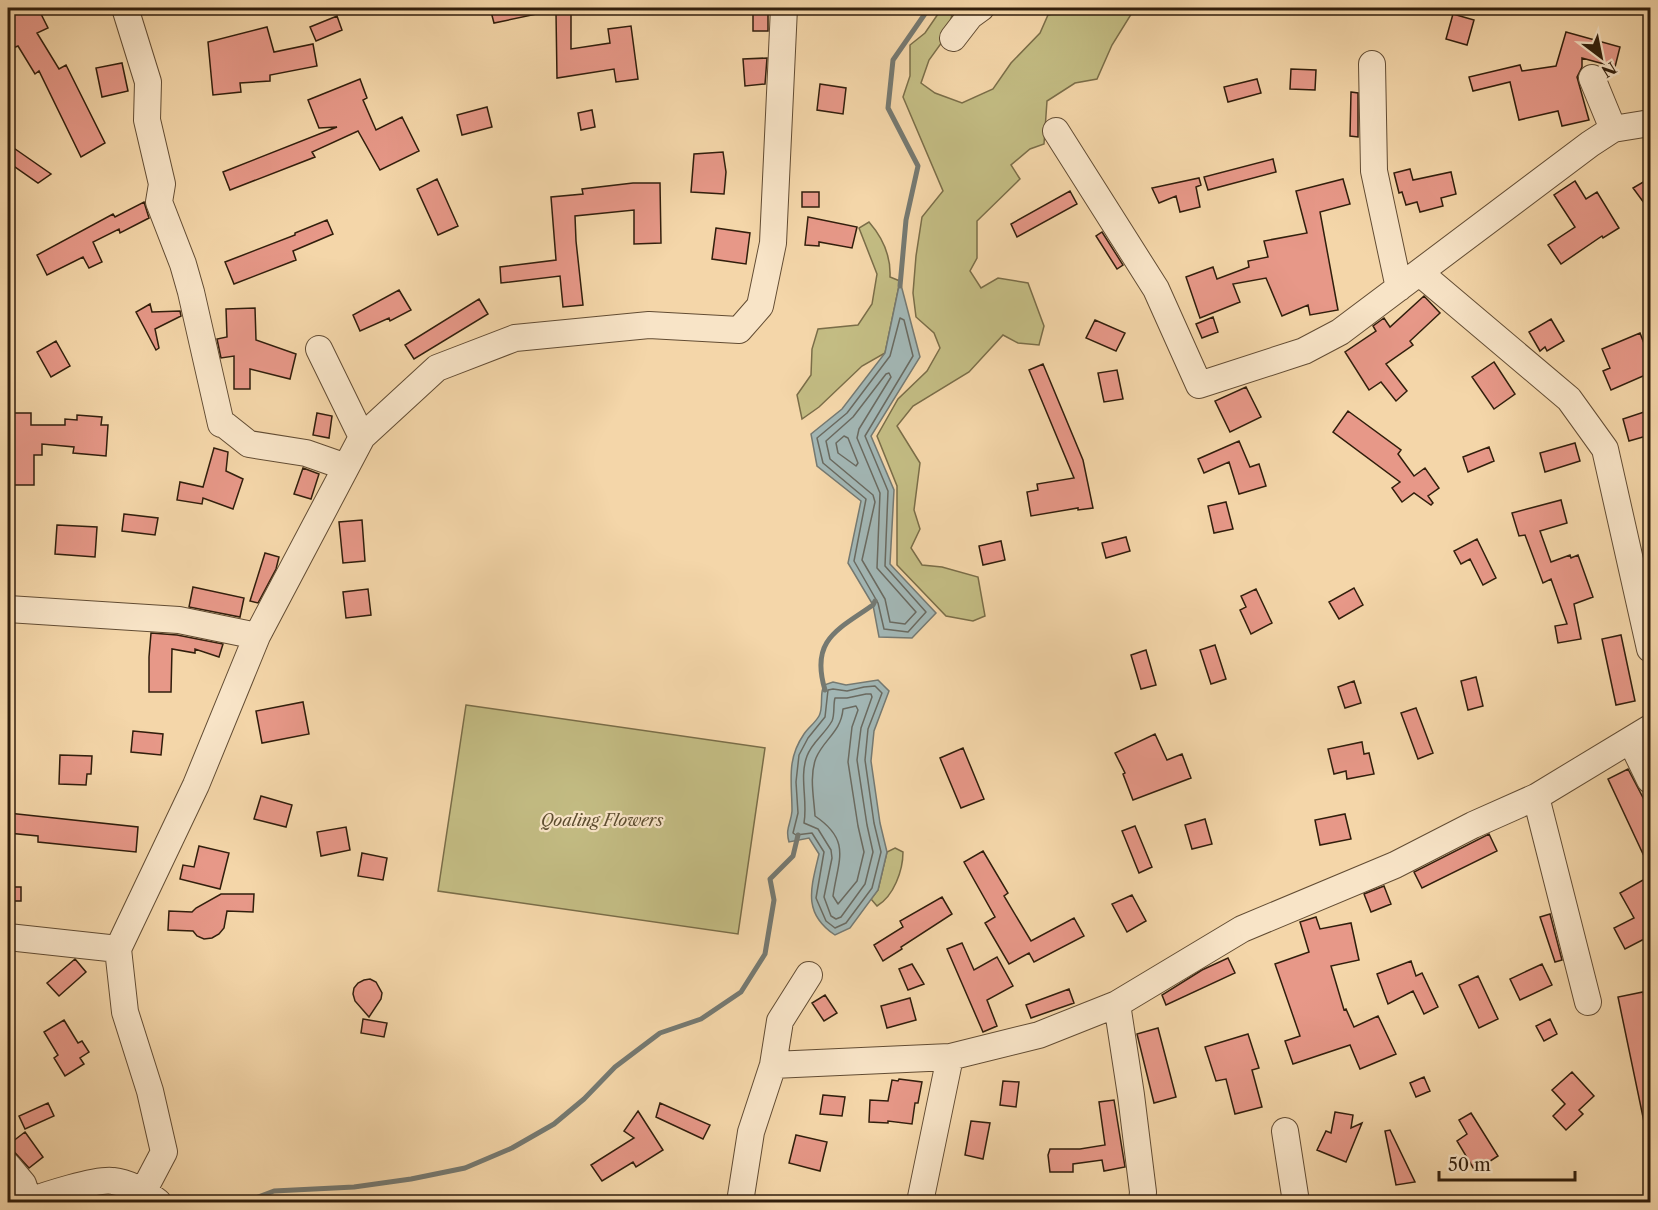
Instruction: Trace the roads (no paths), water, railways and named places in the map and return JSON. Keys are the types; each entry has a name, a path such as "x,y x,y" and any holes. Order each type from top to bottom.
{"street":[{"path":"125,8 148,82 147,120 162,184 159,202 183,264 223,425 249,444 306,453 346,467"},
{"path":"8,1166 23,1184 28,1202 76,1187 111,1180 151,1196 164,1152 150,1090 125,1012 118,950 196,785 257,636 362,437 437,368 515,338 649,325 739,330 760,306 773,243 784,8"},
{"path":"953,38 970,16 981,8"},
{"path":"1371,64 1374,171 1399,288"},
{"path":"1592,78 1613,129"},
{"path":"1056,131 1156,289 1199,385 1304,351 1340,332 1513,200 1613,129 1650,123"},
{"path":"1420,273 1569,399 1605,449 1650,649"},
{"path":"319,349 362,437"},
{"path":"8,609 179,620 257,636"},
{"path":"773,1065 950,1057 1039,1035 1117,1004 1242,929 1395,865 1473,825 1536,797 1641,734 1650,780"},
{"path":"1536,797 1588,1002"},
{"path":"8,937 118,950"},
{"path":"740,1203 752,1132 773,1065 780,1022 809,975"},
{"path":"1117,1004 1131,1095 1143,1192 1142,1203"},
{"path":"920,1203 950,1057"},
{"path":"1285,1131 1296,1203"}],"water":[{"path":"900,281 920,357 871,436 894,490 890,564 936,613 912,638 879,637 873,605 848,563 861,501 817,466 811,434 842,409 885,353"},
{"path":"878,680 889,691 874,731 871,761 880,823 887,852 878,890 850,928 835,935 817,918 813,909 813,878 819,854 809,838 789,842 788,833 792,811 792,762 798,744 819,716 824,685 833,682 846,685"}],"waterway":[{"path":"900,286 906,220 918,166 888,108 893,60 929,8"},
{"path":"825,690 821,673 824,648 838,630 873,605 875,601"},
{"path":"245,1202 274,1191 354,1187 465,1168 512,1148 554,1124 584,1099 615,1067 660,1033 701,1019 741,992 765,954 774,900 770,879 793,856 798,835"}],"park label":[{"name":"Qoaling Flowers","path":"602,820"}]}
